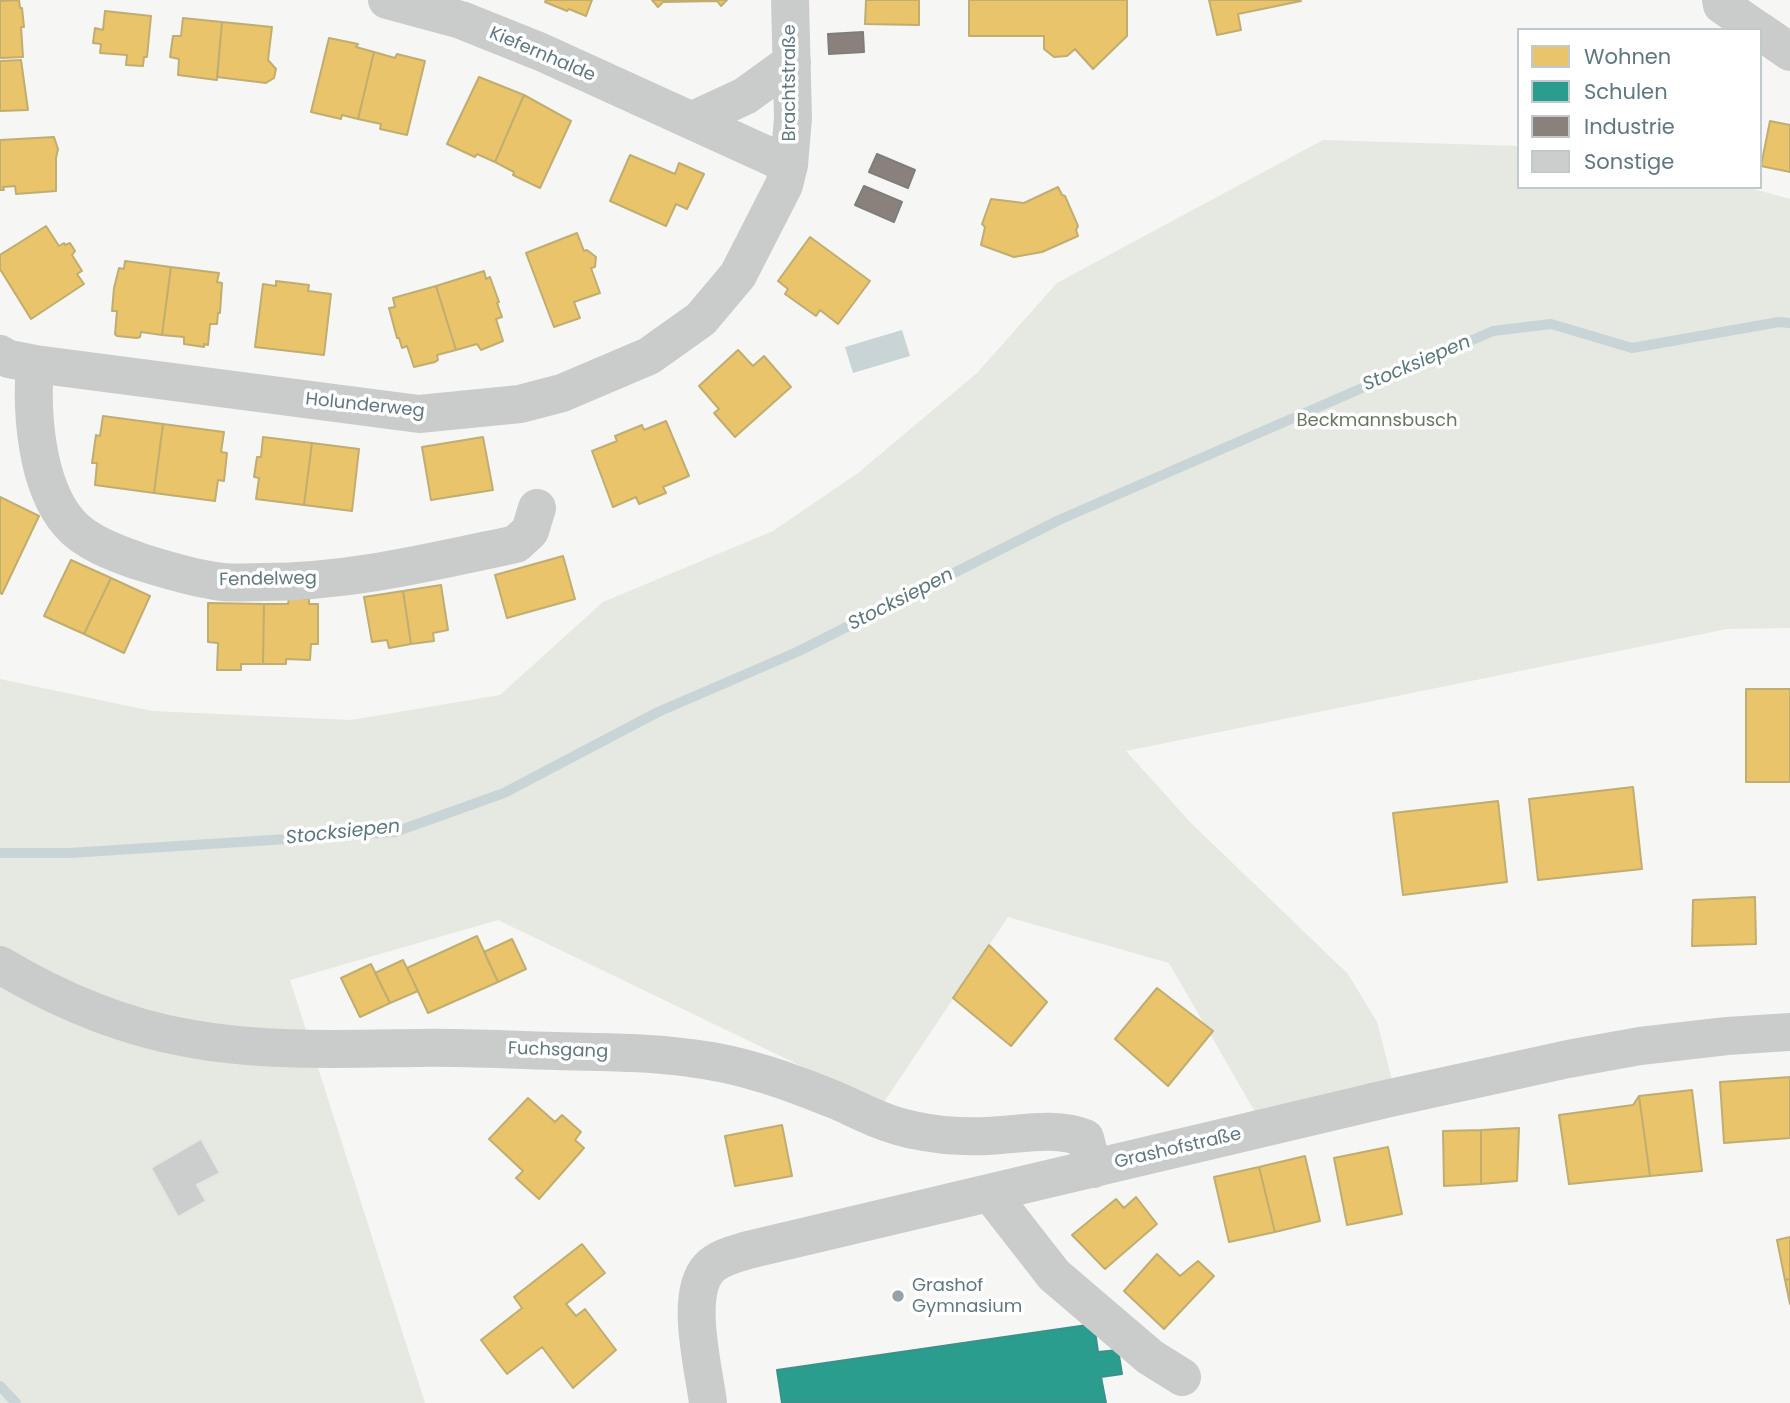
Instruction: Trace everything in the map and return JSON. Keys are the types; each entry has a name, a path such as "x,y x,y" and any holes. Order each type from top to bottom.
{"street":[{"name":"Kiefernhalde","path":"387,0 461,20 541,52 789,165"},
{"name":"Brachtstraße","path":"789,165 793,118 790,0"},
{"path":"1721,0 1723,5 1756,28"},
{"path":"1762,32 1790,52"},
{"path":"693,121 745,96 792,62"},
{"name":"Holunderweg","path":"18,359 419,414 520,404 562,393 649,356 701,319 738,275 784,185 789,165"},
{"name":"Fendelweg","path":"18,359 33,389 41,462 53,498 69,523 93,542 128,558 172,572 218,582 296,582 375,574 516,544 530,531 537,508"},
{"name":"Fuchsgang","path":"0,965 44,991 92,1012 187,1038 233,1045 284,1048 474,1048 639,1053 691,1058 738,1066 778,1077 882,1121 913,1130 982,1136 1045,1131 1069,1132 1085,1138 1093,1169"},
{"name":"Grashofstraße","path":"708,1403 698,1323 700,1280 710,1266 748,1250 1390,1098 1568,1059 1640,1046 1790,1032"},
{"path":"990,1193 1054,1275 1150,1357 1182,1377"}],"green space":[{"name":"Beckmannsbusch","path":"1323,140 1517,146 1517,189 1753,189 1790,199 1790,628 1727,629 1126,751 1191,823 1348,974 1377,1022 1392,1080 1255,1112 1169,963 1008,917 882,1105 498,920 290,980 425,1403 0,1403 0,679 152,711 351,720 500,695 603,602 773,531 858,473 977,373 1057,283"}],"shaded area":[{"path":"902,330 910,356 853,373 845,347"}],"building: Wohnen":[{"path":"19,0 24,27 21,27 23,57 0,58 0,1"},
{"path":"592,0 586,16 569,9 567,11 545,2"},
{"path":"652,0 727,0 721,6 717,1 663,2 658,7"},
{"path":"866,0 919,0 919,25 865,24"},
{"path":"969,0 1127,0 1127,36 1093,69 1075,49 1067,56 1054,57 1044,49 1044,36 969,36"},
{"path":"1209,0 1301,1 1238,14 1241,30 1217,35"},
{"path":"105,11 151,16 147,57 144,57 143,66 126,65 127,55 100,53 101,44 93,43 95,28 103,30"},
{"path":"183,18 222,22 217,80 178,75 179,59 170,57 173,36 181,36"},
{"path":"222,22 272,27 268,60 276,69 274,78 266,83 217,77"},
{"path":"329,38 358,44 356,47 374,52 358,119 342,115 341,119 311,112"},
{"path":"374,52 395,58 397,54 425,61 407,135 380,129 381,124 358,119"},
{"path":"21,60 28,110 0,111 0,61"},
{"path":"479,77 524,95 495,162 477,154 475,157 447,144"},
{"path":"524,95 571,121 540,188 513,175 514,172 495,162"},
{"path":"1770,121 1790,125 1790,172 1762,166"},
{"path":"54,137 58,149 56,191 16,194 15,186 3,187 4,190 0,190 0,140"},
{"path":"630,155 675,174 679,163 704,174 687,209 676,204 666,226 610,201"},
{"path":"1058,187 1065,196 1078,226 1078,236 1042,252 1014,257 981,245 985,227 982,224 991,199 1024,203"},
{"path":"46,226 59,246 70,243 75,251 72,255 82,271 77,274 84,284 31,319 0,269 0,255"},
{"path":"577,233 584,251 587,250 596,257 595,267 591,268 600,293 574,302 580,318 554,327 526,253"},
{"path":"810,237 870,281 838,324 820,310 816,316 785,294 788,289 778,281"},
{"path":"125,261 171,267 162,335 141,332 137,338 115,334 117,311 112,311 114,288 119,268 124,269"},
{"path":"171,267 219,273 217,282 222,283 220,313 217,324 210,324 208,345 204,344 204,347 184,344 184,337 162,335"},
{"path":"484,271 486,279 490,277 499,302 497,303 502,317 496,319 503,341 481,350 477,344 456,350 436,286"},
{"path":"276,281 309,285 308,291 331,294 324,355 255,347 263,284 276,286"},
{"path":"436,286 456,350 437,355 438,360 435,362 414,367 407,346 402,348 397,338 389,308 395,307 393,298"},
{"path":"738,350 753,366 764,356 791,387 735,437 714,413 719,409 699,386"},
{"path":"103,416 163,424 154,493 95,485 97,463 92,463 96,435 100,436"},
{"path":"666,421 689,476 663,487 666,493 639,504 636,497 613,507 592,451 617,441 615,436 642,425 644,430"},
{"path":"163,424 224,432 221,452 227,453 224,481 218,480 215,501 154,493"},
{"path":"263,437 312,443 304,505 256,499 259,478 254,477 257,457 261,457"},
{"path":"483,437 493,490 431,500 422,447"},
{"path":"312,443 359,449 352,511 304,505"},
{"path":"0,497 39,516 2,594 0,593"},
{"path":"563,556 575,599 507,618 495,575"},
{"path":"71,560 111,578 84,634 44,616"},
{"path":"111,578 150,596 124,653 84,634"},
{"path":"441,585 448,630 433,633 434,641 411,644 403,591"},
{"path":"403,591 411,644 389,648 387,640 372,642 364,597"},
{"path":"289,598 309,599 309,604 318,604 318,644 311,644 310,660 286,659 286,664 263,664 264,604 288,604"},
{"path":"208,603 264,604 263,664 241,664 241,670 217,670 218,643 208,642"},
{"path":"1746,689 1790,689 1790,782 1746,782"},
{"path":"1633,787 1642,869 1538,880 1529,799"},
{"path":"1498,801 1507,882 1403,895 1393,813"},
{"path":"1755,897 1756,944 1692,946 1693,900"},
{"path":"477,936 498,982 428,1013 407,968"},
{"path":"512,939 526,969 498,982 484,952"},
{"path":"989,945 1047,1002 1011,1046 953,998"},
{"path":"403,960 418,991 390,1003 375,973"},
{"path":"371,964 390,1003 360,1017 341,978"},
{"path":"1157,988 1213,1031 1168,1086 1115,1039"},
{"path":"1790,1077 1790,1138 1724,1143 1720,1082"},
{"path":"1692,1090 1702,1171 1650,1176 1639,1096"},
{"path":"1639,1096 1650,1176 1569,1184 1559,1115 1633,1105"},
{"path":"528,1098 555,1122 562,1115 581,1132 575,1140 584,1148 539,1199 516,1178 523,1171 489,1139"},
{"path":"782,1125 792,1176 735,1186 725,1136"},
{"path":"1519,1128 1517,1181 1481,1184 1481,1130"},
{"path":"1481,1130 1481,1184 1444,1186 1443,1131"},
{"path":"1388,1147 1402,1214 1347,1225 1334,1158"},
{"path":"1305,1156 1320,1221 1275,1232 1259,1167"},
{"path":"1259,1167 1275,1232 1229,1242 1214,1177"},
{"path":"1136,1197 1157,1224 1105,1269 1072,1235 1116,1199 1124,1208"},
{"path":"1790,1237 1790,1279 1785,1280 1777,1240"},
{"path":"582,1244 605,1273 566,1304 576,1316 585,1309 616,1350 573,1388 542,1347 507,1374 481,1340 522,1308 514,1297"},
{"path":"1157,1254 1180,1276 1198,1261 1214,1276 1164,1329 1124,1291"},
{"path":"1790,1279 1790,1304 1785,1280"}],"building: Schulen":[{"path":"1094,1324 1098,1352 1118,1350 1122,1374 1101,1377 1106,1403 782,1403 777,1370"}],"building: Industrie":[{"path":"863,32 864,52 829,54 828,34"},
{"path":"877,154 915,170 908,188 869,172"},
{"path":"864,186 902,202 894,222 855,205"}],"building: Sonstige":[{"path":"201,1139 220,1173 197,1185 206,1201 178,1217 151,1168"}],"waterway":[{"name":"Stocksiepen","path":"0,853 70,853 395,832 504,793 658,712 797,652 1059,520 1493,331 1551,324 1632,348 1779,322 1790,323"},
{"path":"0,1386 16,1403"}],"place":[{"name":"Grashof Gymnasium","path":"898,1296"}]}
